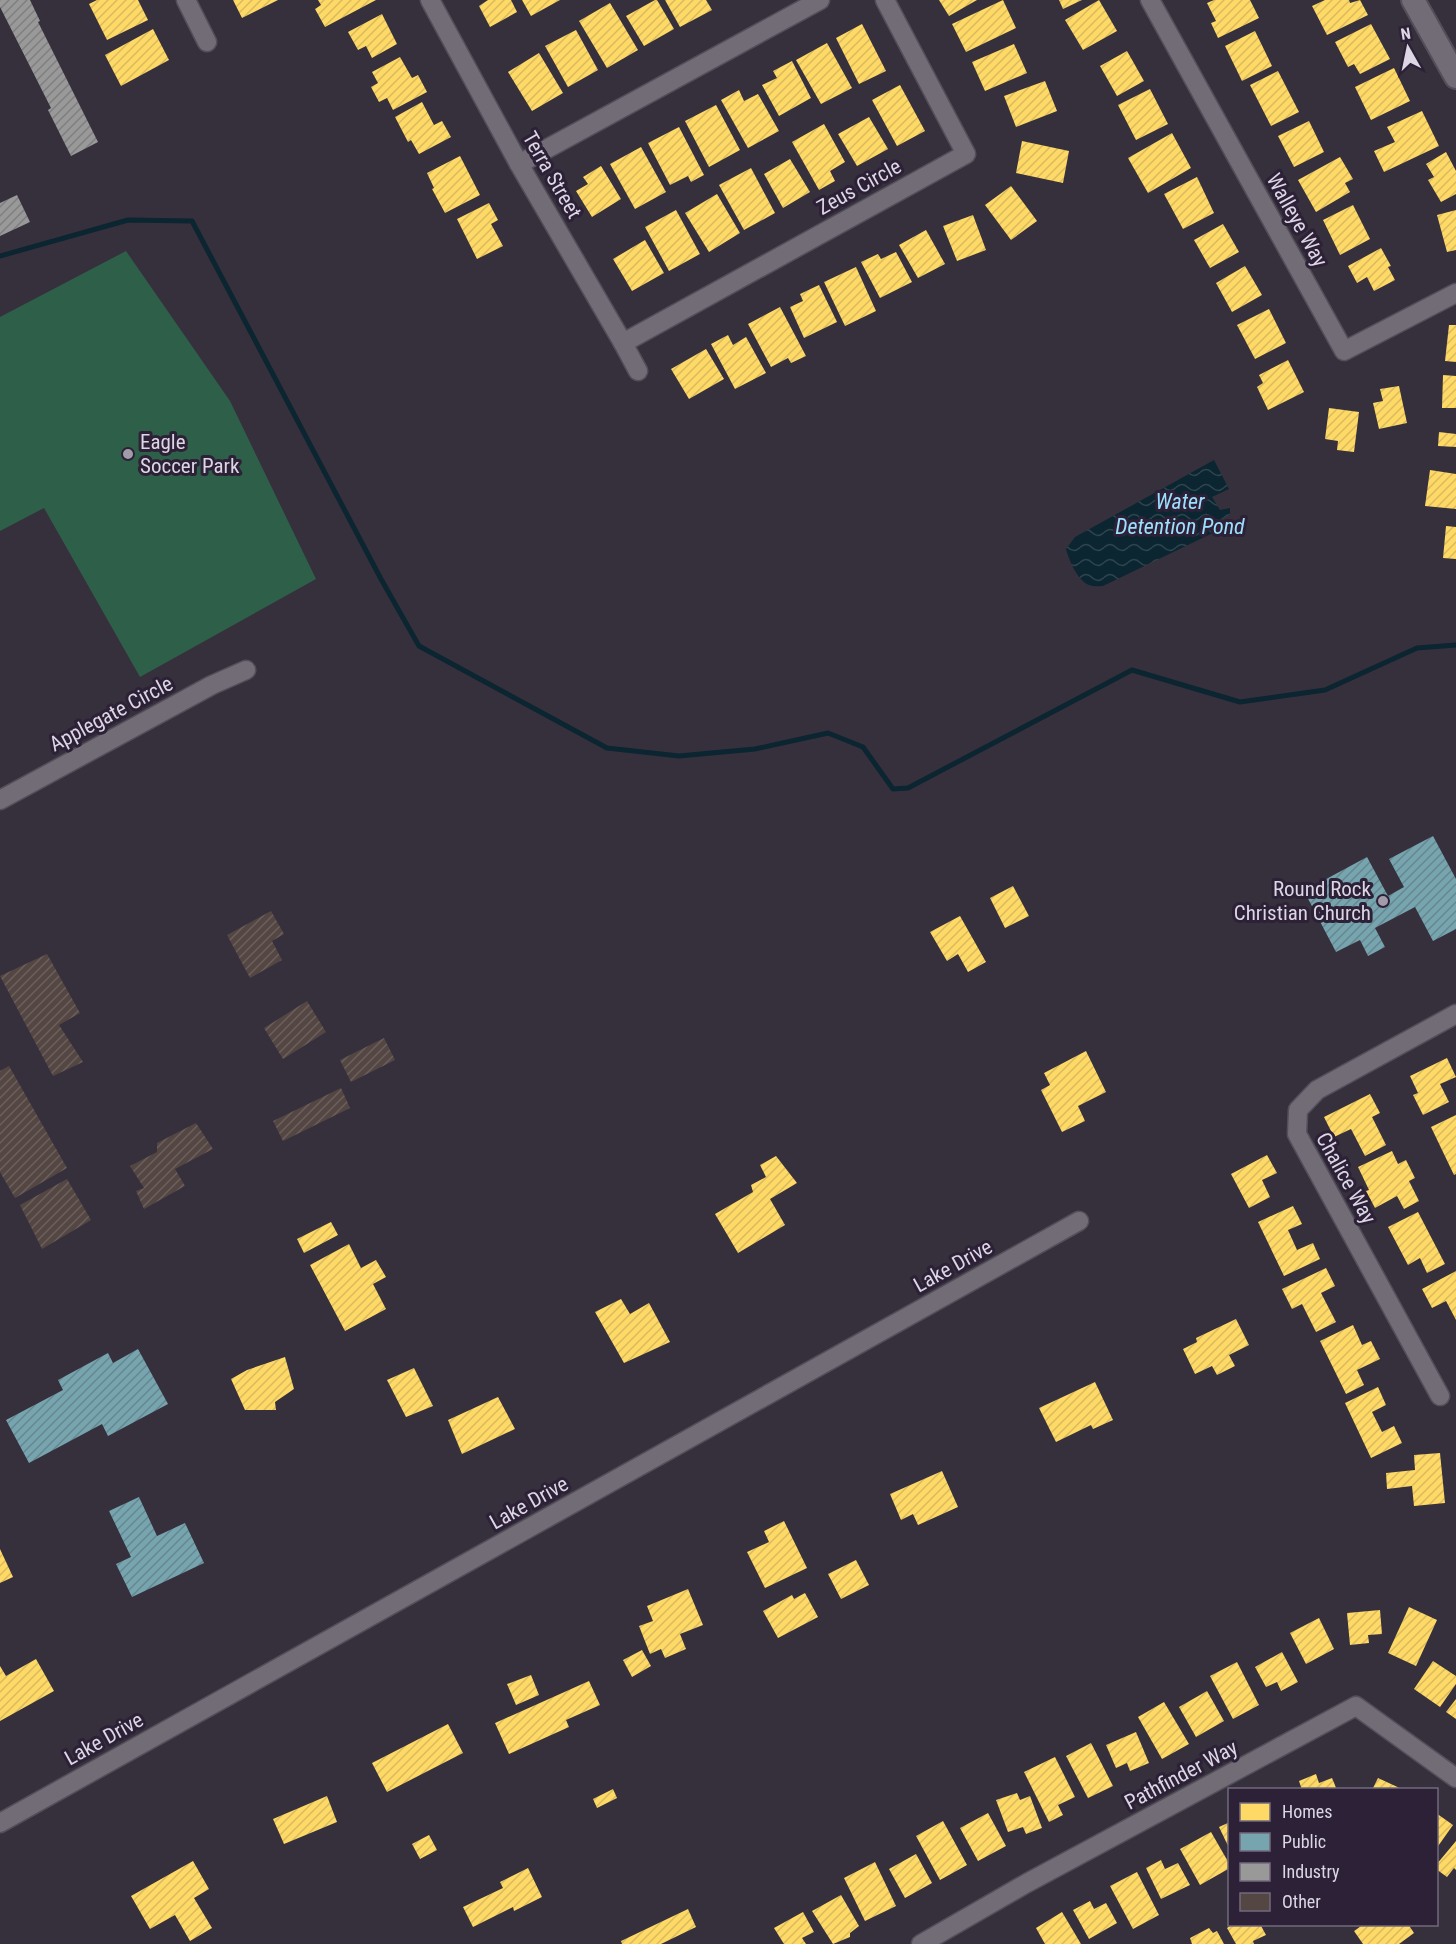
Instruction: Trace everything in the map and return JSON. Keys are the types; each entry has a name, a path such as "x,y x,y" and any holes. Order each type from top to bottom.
{"street":[{"path":"186,0 207,42"},
{"name":"Terra Street","path":"430,0 519,164 638,371"},
{"path":"519,164 820,0"},
{"name":"Zeus Circle","path":"623,343 966,153 885,0"},
{"name":"Walleye Way","path":"1150,0 1344,351 1456,292"},
{"path":"1413,0 1456,77"},
{"name":"Applegate Circle","path":"0,800 212,685 246,670"},
{"name":"Chalice Way","path":"1440,1396 1297,1134 1298,1110 1317,1090 1456,1014"},
{"name":"Lake Drive","path":"0,1823 1079,1221"},
{"name":"Pathfinder Way","path":"921,1944 1028,1883 1356,1706 1456,1778"}],"green space":[{"name":"Eagle Soccer Park","path":"126,251 230,401 316,579 140,677 44,508 0,531 0,317"}],"water":[{"name":"Water Detention Pond","path":"1214,460 1229,489 1212,497 1220,510 1230,508 1230,514 1216,523 1219,530 1103,586 1091,586 1081,579 1071,564 1066,549 1075,537"}],"building: Homes":[{"path":"97,0 138,0 148,20 107,40 89,4"},
{"path":"233,0 278,0 242,18"},
{"path":"318,0 376,0 325,27 315,9 321,5"},
{"path":"488,0 511,0 517,12 490,27 479,6"},
{"path":"522,0 560,0 531,16"},
{"path":"655,0 674,29 644,46 626,16"},
{"path":"665,0 706,0 712,10 680,27"},
{"path":"939,0 977,0 949,16"},
{"path":"1003,0 1016,28 966,52 952,24"},
{"path":"1059,0 1082,0 1063,9"},
{"path":"1099,0 1117,31 1083,50 1065,20"},
{"path":"1214,0 1250,0 1259,18 1218,38 1211,23 1216,21 1207,3"},
{"path":"1325,0 1349,0 1350,3 1360,0 1368,15 1327,35 1312,6"},
{"path":"610,3 638,50 607,68 579,21"},
{"path":"382,14 397,44 372,58 366,46 358,50 348,32"},
{"path":"862,24 886,71 859,84 836,38"},
{"path":"1371,24 1390,59 1360,74 1354,64 1348,67 1335,42"},
{"path":"153,29 169,60 121,86 105,55"},
{"path":"576,30 598,70 568,87 545,46"},
{"path":"1255,31 1272,66 1242,81 1225,46"},
{"path":"827,43 852,88 821,104 796,60"},
{"path":"1014,44 1027,73 985,91 972,62"},
{"path":"1127,51 1144,81 1117,96 1100,66"},
{"path":"539,53 563,93 532,111 508,72"},
{"path":"400,57 412,78 418,75 427,92 393,110 387,98 379,102 371,87 378,83 372,72"},
{"path":"792,61 811,98 779,116 762,85 777,78 773,71"},
{"path":"1394,68 1410,101 1371,120 1355,87"},
{"path":"1278,71 1299,112 1271,126 1250,85"},
{"path":"1045,81 1057,111 1016,127 1004,96"},
{"path":"900,85 925,131 897,146 872,100"},
{"path":"1150,89 1168,124 1136,140 1118,105"},
{"path":"739,90 744,101 758,94 779,131 748,148 721,100"},
{"path":"422,102 434,125 442,121 451,137 419,154 411,140 408,142 395,117"},
{"path":"716,105 740,150 709,167 685,121"},
{"path":"1422,111 1439,146 1384,172 1374,151 1395,142 1387,127"},
{"path":"869,117 888,149 857,166 838,134"},
{"path":"1309,121 1324,152 1294,167 1278,136"},
{"path":"824,124 845,162 830,171 835,181 819,190 792,142"},
{"path":"679,127 704,175 691,182 688,176 670,185 648,143"},
{"path":"1172,133 1191,168 1148,193 1128,158"},
{"path":"1022,141 1069,151 1063,183 1016,173"},
{"path":"641,147 666,192 635,209 610,164"},
{"path":"1446,152 1456,171 1456,194 1441,202 1428,180 1434,177 1426,164"},
{"path":"460,156 480,195 445,213 432,189 434,188 427,173"},
{"path":"1340,157 1353,179 1345,183 1350,192 1316,212 1298,180"},
{"path":"790,159 810,192 783,208 764,174"},
{"path":"601,166 621,199 592,217 576,191 588,184 583,177"},
{"path":"751,168 775,213 744,230 719,185"},
{"path":"1197,177 1214,213 1183,229 1164,194"},
{"path":"1011,186 1037,221 1011,240 985,205"},
{"path":"717,194 740,233 709,252 685,213"},
{"path":"489,203 498,220 491,224 503,246 477,259 457,219"},
{"path":"1353,205 1370,239 1340,255 1323,220"},
{"path":"676,210 700,254 669,271 645,227"},
{"path":"1456,210 1456,250 1447,252 1437,215"},
{"path":"973,215 986,250 957,261 943,226"},
{"path":"1223,224 1239,252 1210,268 1194,240"},
{"path":"926,230 945,264 918,278 899,245"},
{"path":"645,240 664,273 632,291 613,259"},
{"path":"1381,248 1391,266 1388,267 1395,280 1374,291 1367,277 1357,283 1348,266"},
{"path":"896,252 912,282 880,298 861,262 878,254 881,259"},
{"path":"1245,266 1262,295 1232,312 1216,283"},
{"path":"856,267 876,311 845,326 824,282"},
{"path":"819,285 837,322 804,338 790,307 803,301 800,294"},
{"path":"780,307 806,356 791,363 788,358 771,367 748,324"},
{"path":"1269,309 1286,343 1255,359 1237,325"},
{"path":"1449,325 1456,325 1456,362 1445,361"},
{"path":"728,335 733,345 746,337 766,373 735,389 711,344"},
{"path":"706,349 724,379 689,399 671,369"},
{"path":"1288,360 1304,392 1268,410 1257,387 1263,383 1259,375"},
{"path":"1443,375 1456,376 1456,408 1442,408"},
{"path":"1399,386 1407,423 1379,429 1373,403 1383,401 1380,389"},
{"path":"1329,408 1359,412 1354,452 1337,450 1338,441 1325,439"},
{"path":"1439,432 1456,434 1456,447 1438,446"},
{"path":"1430,470 1456,474 1456,509 1425,506"},
{"path":"1446,526 1456,527 1456,559 1443,558"},
{"path":"1013,886 1029,916 1005,928 990,898"},
{"path":"960,916 986,962 968,972 958,954 947,961 930,932"},
{"path":"1086,1051 1106,1092 1078,1106 1085,1121 1062,1132 1041,1090 1050,1085 1044,1073"},
{"path":"1447,1058 1456,1077 1440,1084 1449,1102 1423,1115 1413,1095 1418,1093 1410,1076"},
{"path":"1370,1094 1380,1113 1372,1117 1386,1145 1365,1156 1351,1129 1334,1137 1324,1117"},
{"path":"1456,1115 1456,1174 1454,1175 1431,1127"},
{"path":"1392,1151 1398,1164 1406,1160 1415,1178 1409,1181 1419,1201 1404,1209 1397,1196 1375,1208 1366,1191 1369,1190 1358,1167"},
{"path":"1267,1155 1277,1173 1262,1180 1270,1197 1249,1208 1231,1174"},
{"path":"776,1156 797,1183 770,1199 785,1225 738,1253 715,1214 753,1192 751,1185 766,1177 760,1165"},
{"path":"1293,1206 1302,1224 1288,1230 1297,1250 1313,1243 1320,1259 1284,1276 1258,1222"},
{"path":"1418,1212 1445,1264 1427,1273 1420,1258 1408,1265 1388,1227"},
{"path":"331,1222 338,1235 304,1253 297,1239"},
{"path":"349,1244 361,1268 376,1260 386,1277 373,1284 386,1309 345,1331 310,1265"},
{"path":"1326,1268 1335,1286 1321,1293 1336,1322 1316,1332 1302,1304 1292,1309 1282,1289"},
{"path":"1456,1271 1456,1320 1446,1301 1432,1308 1422,1289"},
{"path":"621,1299 630,1314 649,1303 670,1342 624,1363 595,1312"},
{"path":"1236,1319 1249,1345 1229,1355 1235,1366 1217,1375 1212,1366 1195,1374 1183,1349 1197,1342 1196,1338"},
{"path":"1353,1325 1362,1345 1371,1341 1380,1359 1357,1370 1364,1385 1346,1394 1320,1341"},
{"path":"285,1357 294,1389 275,1402 276,1410 245,1410 231,1379 247,1370"},
{"path":"414,1368 433,1406 406,1417 387,1380"},
{"path":"1095,1382 1113,1420 1093,1429 1091,1425 1056,1442 1039,1408"},
{"path":"1378,1387 1386,1405 1372,1412 1382,1432 1394,1426 1402,1443 1371,1458 1345,1403"},
{"path":"498,1397 515,1429 462,1454 448,1420"},
{"path":"1440,1453 1445,1503 1414,1506 1412,1486 1387,1489 1386,1473 1415,1470 1414,1455"},
{"path":"942,1471 958,1507 918,1525 913,1514 901,1520 890,1494"},
{"path":"784,1521 807,1568 765,1588 747,1552 769,1542 764,1531"},
{"path":"0,1549 13,1577 0,1583"},
{"path":"856,1560 869,1585 841,1599 828,1574"},
{"path":"688,1589 703,1625 680,1634 686,1649 665,1658 661,1649 650,1654 639,1626 653,1621 647,1606"},
{"path":"805,1593 818,1617 778,1638 763,1611 792,1595 794,1599"},
{"path":"1409,1607 1437,1620 1416,1666 1388,1653"},
{"path":"1380,1610 1382,1634 1368,1635 1369,1643 1350,1645 1347,1613"},
{"path":"1319,1618 1334,1649 1306,1664 1290,1633"},
{"path":"642,1650 651,1666 632,1677 623,1660"},
{"path":"1282,1652 1298,1682 1281,1691 1277,1682 1266,1687 1255,1667"},
{"path":"36,1659 54,1691 0,1721 0,1666 6,1676"},
{"path":"1433,1661 1456,1676 1456,1684 1440,1707 1414,1689"},
{"path":"1237,1662 1259,1705 1233,1719 1210,1676"},
{"path":"531,1675 539,1695 516,1705 507,1684"},
{"path":"589,1681 600,1705 566,1720 569,1727 509,1754 495,1723"},
{"path":"1207,1691 1224,1721 1196,1737 1179,1707"},
{"path":"1456,1699 1456,1719 1446,1712"},
{"path":"1164,1702 1189,1744 1162,1759 1138,1717"},
{"path":"448,1724 463,1753 387,1792 372,1763"},
{"path":"1136,1732 1149,1763 1130,1771 1127,1763 1116,1768 1106,1745"},
{"path":"1091,1743 1113,1786 1088,1798 1066,1756"},
{"path":"1055,1757 1075,1797 1058,1805 1063,1815 1049,1822 1024,1772"},
{"path":"1316,1774 1319,1783 1332,1778 1336,1788 1301,1788 1299,1781"},
{"path":"1378,1778 1400,1788 1373,1788"},
{"path":"613,1789 617,1798 597,1808 593,1799"},
{"path":"1017,1793 1020,1800 1030,1796 1042,1828 1026,1834 1023,1827 1008,1832 996,1800"},
{"path":"327,1796 337,1822 284,1844 273,1819"},
{"path":"988,1813 1006,1846 978,1861 960,1828"},
{"path":"1438,1814 1453,1825 1438,1846"},
{"path":"943,1821 967,1865 940,1880 916,1836"},
{"path":"1228,1823 1228,1846 1219,1827"},
{"path":"1211,1832 1228,1862 1228,1869 1200,1885 1180,1849"},
{"path":"429,1835 437,1850 420,1859 412,1844"},
{"path":"1456,1841 1456,1870 1454,1868 1447,1877 1438,1870 1438,1863"},
{"path":"916,1854 932,1883 905,1898 889,1869"},
{"path":"1161,1860 1165,1869 1178,1863 1190,1885 1161,1899 1146,1868"},
{"path":"193,1861 209,1889 194,1898 212,1928 190,1941 175,1915 150,1929 131,1896"},
{"path":"875,1862 896,1906 865,1921 844,1878"},
{"path":"528,1868 542,1897 514,1911 513,1907 473,1927 463,1907 503,1888 500,1882"},
{"path":"1137,1872 1159,1915 1133,1929 1110,1886"},
{"path":"841,1895 859,1926 850,1933 850,1937 833,1944 812,1911"},
{"path":"1090,1901 1094,1909 1106,1903 1117,1923 1089,1939 1073,1910"},
{"path":"688,1909 696,1927 661,1944 622,1944 621,1941"},
{"path":"803,1912 814,1932 802,1938 806,1944 784,1944 774,1928"},
{"path":"1062,1912 1081,1944 1045,1944 1036,1928"},
{"path":"1230,1926 1261,1926 1266,1935 1253,1941 1254,1944 1236,1944 1227,1928"},
{"path":"1361,1926 1409,1926 1414,1933 1399,1944 1363,1944 1354,1931"},
{"path":"1209,1928 1213,1933 1217,1931 1224,1944 1192,1944 1190,1938"}],"building: Public":[{"name":"Round Rock Christian Church","path":"1433,836 1456,879 1456,929 1433,941 1415,907 1375,928 1385,947 1368,956 1360,940 1336,952 1304,891 1367,857 1388,896 1404,887 1389,859"},
{"path":"138,1349 168,1404 108,1436 102,1424 29,1463 6,1420 63,1390 58,1380 108,1353 113,1363"},
{"path":"139,1497 157,1536 185,1523 204,1563 132,1597 116,1564 131,1557 109,1511"}],"building: Industry":[{"path":"0,0 30,0 40,21 38,22 98,142 71,156 48,110 51,108 0,7"},
{"path":"17,195 30,222 0,236 0,203"}],"building: Other":[{"path":"271,911 284,934 272,941 282,960 250,978 227,935"},
{"path":"47,954 80,1013 59,1025 83,1062 53,1076 0,976"},
{"path":"307,1001 326,1032 283,1059 264,1028"},
{"path":"384,1038 395,1060 351,1082 340,1060"},
{"path":"9,1066 67,1168 15,1198 0,1172 0,1071"},
{"path":"341,1088 350,1108 283,1141 273,1121"},
{"path":"196,1123 213,1149 175,1169 185,1186 144,1209 136,1191 144,1188 130,1166 157,1152 157,1143"},
{"path":"67,1179 91,1220 42,1249 20,1205"}],"waterway":[{"path":"0,256 128,220 192,221 381,579 419,646 607,748 679,756 755,749 828,733 863,747 893,789 908,788 1132,670 1240,702 1325,690 1417,648 1456,645"}],"place":[{"name":"Eagle Soccer Park","path":"128,454"},
{"name":"Round Rock Christian Church","path":"1383,901"}]}
